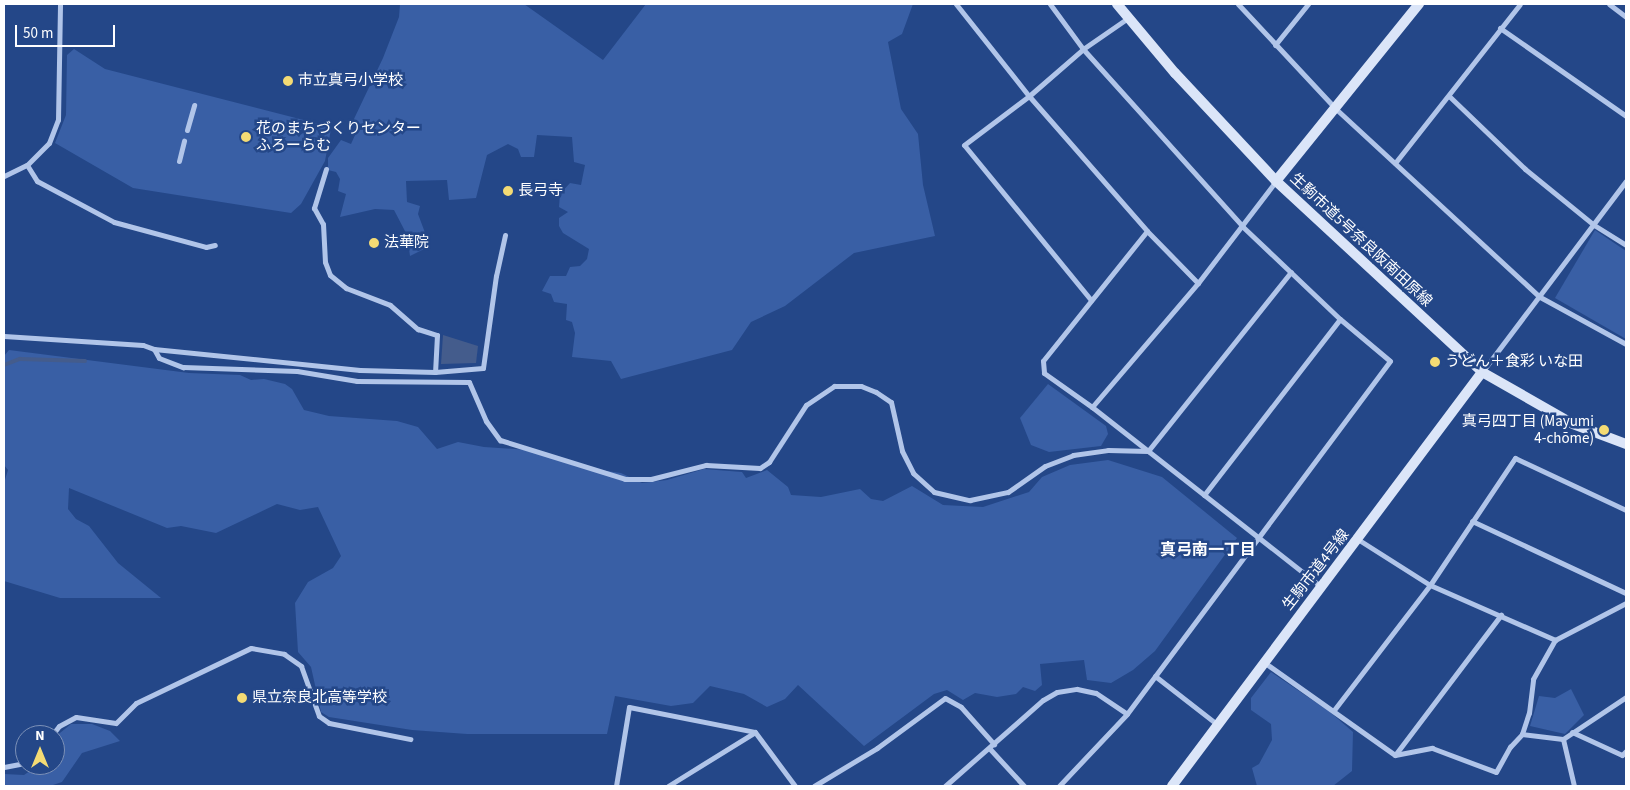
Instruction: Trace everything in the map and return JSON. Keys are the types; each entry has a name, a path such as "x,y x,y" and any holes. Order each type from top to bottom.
{"street":[{"path":"4,176 27,165 50,143 58,120 60,4"},
{"path":"956,4 1029,96 1147,231 1198,283"},
{"path":"1050,4 1083,49 1243,227 1340,319 1390,361 1127,714 1059,786"},
{"name":"生駒市道5号奈良阪南田原線","path":"1117,4 1276,181 1482,372 1573,424 1626,444"},
{"path":"1238,4 1275,46 1336,109 1540,297 1626,344"},
{"path":"1275,46 1308,4"},
{"path":"1092,407 1198,283 1243,227 1276,181 1419,4"},
{"path":"1395,163 1520,4"},
{"path":"1609,4 1626,17"},
{"path":"1091,300 964,145 1029,96 1083,49 1128,18"},
{"path":"1500,28 1626,116"},
{"path":"1449,96 1525,169 1594,225 1626,245"},
{"path":"187,130 194,105"},
{"path":"179,161 184,141"},
{"path":"27,165 37,181 114,222 206,247 215,245"},
{"path":"326,169 314,208 323,224 325,262 330,275 346,288 390,305 418,329 437,335 435,372"},
{"path":"1482,372 1626,181"},
{"path":"1147,231 1043,361 1044,373 1092,407 1320,586"},
{"path":"4,336 69,339 360,370 435,372 483,368 496,276 506,235"},
{"path":"1148,451 1291,272"},
{"path":"1204,495 1340,319"},
{"path":"154,349 159,358 184,367 297,371 357,381 469,382 486,421 500,440 625,479 651,479 706,465 760,468 769,462 806,405 834,386 850,385 876,392 891,402 902,451 913,473 934,492 970,500 1008,492 1045,466 1073,455 1108,450 1148,451"},
{"name":"生駒市道4号線","path":"1172,786 1219,726 1320,586 1359,540 1482,372"},
{"path":"1334,710 1430,585 1515,458 1626,510"},
{"path":"1472,521 1626,593"},
{"path":"1359,540 1430,585 1555,640"},
{"path":"1265,663 1395,755 1432,748 1496,772 1510,747 1522,734 1529,713 1533,679 1555,640 1626,603"},
{"path":"1395,755 1501,615"},
{"path":"61,725 76,717 116,723 136,703 251,648 284,654 301,666 319,716 329,723 410,739"},
{"path":"1154,676 1219,726"},
{"path":"945,786 990,749 1044,700 1057,692 1078,690 1096,693 1127,714"},
{"path":"814,786 877,748 946,698 961,707 994,744"},
{"path":"1522,734 1563,739 1626,698"},
{"path":"616,786 629,707 674,713 755,732 796,786"},
{"path":"668,786 755,732"},
{"path":"1572,732 1622,755 1626,752"},
{"path":"1563,739 1574,786"},
{"path":"990,749 1024,786"}],"shaded area":[{"path":"400,4 524,4 603,60 646,4 913,4 902,34 888,42 901,109 918,134 923,185 935,236 854,253 785,306 751,322 732,350 621,379 611,361 572,357 575,333 572,322 566,320 567,304 554,302 551,294 542,291 550,276 566,276 570,267 580,266 587,259 589,249 563,233 559,226 559,218 568,212 559,207 560,194 570,183 581,185 585,165 574,162 572,137 537,135 534,157 521,157 518,149 508,144 487,155 476,198 449,200 447,180 406,181 407,202 420,206 418,214 430,246 410,256 407,235 394,210 375,209 340,217 346,194 338,191 340,179 336,172 328,170 328,158 341,140 351,144 356,133 353,121 383,58 399,17"},
{"path":"74,49 105,69 327,126 331,129 325,161 301,204 291,213 133,188 55,143 66,115 67,55"},
{"path":"1595,230 1626,251 1626,339 1555,298"},
{"path":"443,335 478,346 476,363 441,364"},
{"path":"9,350 189,373 240,375 251,380 264,379 285,384 292,389 304,410 329,416 397,421 418,427 437,449 458,442 484,447 529,450 578,467 621,473 642,483 667,480 704,469 742,472 746,478 767,470 788,487 791,495 821,497 860,489 871,499 883,501 912,486 943,505 983,507 1029,492 1042,477 1070,465 1108,460 1162,477 1237,538 1155,651 1133,670 1111,683 1087,680 1084,660 1040,664 1042,685 1035,691 1023,687 1016,694 997,697 975,693 963,700 947,690 934,694 864,746 798,685 785,699 767,707 744,694 710,686 693,703 671,706 615,696 607,734 467,734 412,730 329,717 321,712 311,667 298,652 295,603 308,582 333,568 341,556 318,507 300,510 277,504 216,533 181,526 167,528 69,488 68,509 76,519 89,526 118,563 161,598 60,598 4,581 4,483 8,470 4,465 4,356"},
{"path":"1048,384 1106,426 1108,434 1101,446 1049,452 1031,445 1020,418"},
{"path":"1271,672 1330,712 1353,732 1352,771 1333,786 1257,786 1252,768 1259,764 1272,740 1271,724 1251,710 1251,698"},
{"path":"1571,689 1584,715 1565,734 1530,726 1539,696 1555,698"},
{"path":"71,724 92,724 110,731 120,741 82,753 62,782 50,786 4,786 4,774 65,775 65,729"}],"waterway":[{"path":"4,365 20,359 85,361"}],"place":[{"name":"市立真弓小学校","path":"288,81"},
{"name":"花のまちづくりセンター ふろーらむ","path":"246,137"},
{"name":"長弓寺","path":"508,191"},
{"name":"法華院","path":"374,243"},
{"name":"うどん＋食彩 いな田","path":"1435,362"},
{"name":"真弓四丁目 (Mayumi 4-chōme)","path":"1604,430"},
{"name":"県立奈良北高等学校","path":"242,698"}],"district":[{"name":"真弓南一丁目","path":"1208,550"}]}
